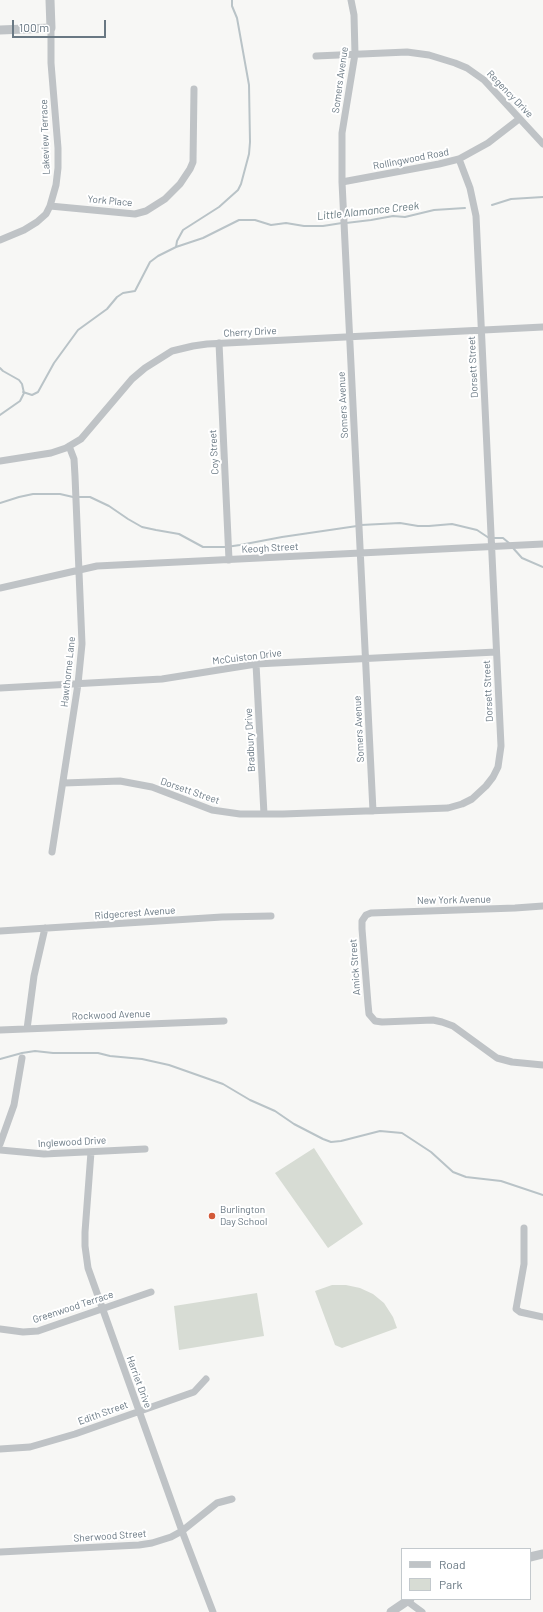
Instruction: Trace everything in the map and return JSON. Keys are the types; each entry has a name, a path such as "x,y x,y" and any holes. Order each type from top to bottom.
{"street":[{"path":"0,30 51,28 50,0"},
{"name":"Somers Avenue","path":"351,0 354,15 355,54 342,133 342,182 373,811"},
{"name":"Lakeview Terrace","path":"0,240 24,230 46,214 56,185 58,168 51,63 51,28"},
{"name":"Regency Drive","path":"316,56 418,53 440,57 467,68 484,80 543,144"},
{"name":"York Place","path":"50,206 135,214 150,210 165,199 180,184 193,162 194,89"},
{"name":"Rollingwood Road","path":"342,182 432,166 458,159 488,144 519,119"},
{"name":"Dorsett Street","path":"64,783 107,780 120,781 152,787 212,810 240,814 410,810 455,806 472,798 486,786 498,767 501,746 476,216 470,188 458,159"},
{"name":"Cherry Drive","path":"0,461 51,453 69,446 81,439 127,384 146,367 172,351 193,346 219,343 543,327"},
{"name":"Coy Street","path":"219,343 229,560"},
{"name":"Hawthorne Lane","path":"52,852 64,783 82,644 76,476 74,459 69,446"},
{"name":"Keogh Street","path":"0,588 27,583 79,569 121,565 543,544"},
{"name":"McCuiston Drive","path":"0,688 162,679 256,664 496,652"},
{"name":"Bradbury Drive","path":"256,664 264,814"},
{"name":"New York Avenue","path":"366,915 379,912 543,906"},
{"name":"Amick Street","path":"366,915 362,921 362,929 368,1004 369,1014 375,1021 433,1020 442,1022 453,1026 497,1058 512,1062 543,1066"},
{"name":"Ridgecrest Avenue","path":"0,931 222,917 270,916"},
{"path":"27,1029 33,981 45,928"},
{"name":"Rockwood Avenue","path":"0,1030 224,1021"},
{"path":"0,1144 14,1104 22,1058"},
{"name":"Inglewood Drive","path":"0,1150 28,1154 145,1149"},
{"name":"Harriet Drive","path":"91,1152 85,1246 88,1268 182,1531 213,1612"},
{"path":"524,1228 524,1264 516,1309 518,1311 543,1317"},
{"name":"Greenwood Terrace","path":"0,1329 23,1332 38,1331 151,1292"},
{"name":"Edith Street","path":"0,1449 23,1448 46,1443 139,1411 194,1392 206,1378"},
{"name":"Sherwood Street","path":"0,1552 139,1545 159,1541 182,1531 216,1503 232,1499"},
{"path":"531,1557 543,1554"},
{"path":"391,1612 408,1600 422,1612"}],"green space":[{"path":"314,1148 363,1224 328,1248 275,1173"},
{"path":"332,1285 346,1285 360,1288 373,1294 384,1303 393,1317 397,1328 342,1348 335,1345 315,1291"},
{"path":"257,1293 264,1336 179,1350 174,1306"}],"waterway":[{"path":"176,247 177,241 183,230 219,207 238,190 249,154 249,85 237,18 232,6 232,0"},
{"name":"Little Alamance Creek","path":"492,205 511,199 543,197"},
{"name":"Little Alamance Creek","path":"346,223 393,216 405,217 434,210 465,208"},
{"name":"Little Alamance Creek","path":"23,392 32,395 38,392 54,363 78,330 107,309 117,297 123,293 135,291 150,262 158,256 176,247 203,238 239,220 255,220 271,225 286,223 304,226 323,226 342,223"},
{"name":"Little Alamance Creek","path":"0,368 19,380 22,384 24,393 20,401 0,415"},
{"path":"0,503 33,494 60,494 73,497"},
{"path":"78,497 90,497 109,506 142,527 179,534 203,547 226,547 357,526"},
{"path":"361,525 400,523 429,526 452,524 477,530 489,538"},
{"path":"493,538 503,538 509,543"},
{"path":"513,548 522,558 543,567"},
{"path":"0,1059 35,1051 53,1053 98,1053 110,1056 142,1059 169,1065 223,1084 250,1100 275,1111 294,1124 331,1142 341,1141 380,1131 402,1133 431,1152 453,1172 466,1177 501,1181 543,1195"}],"place":[{"name":"Burlington Day School","path":"212,1216"}]}
